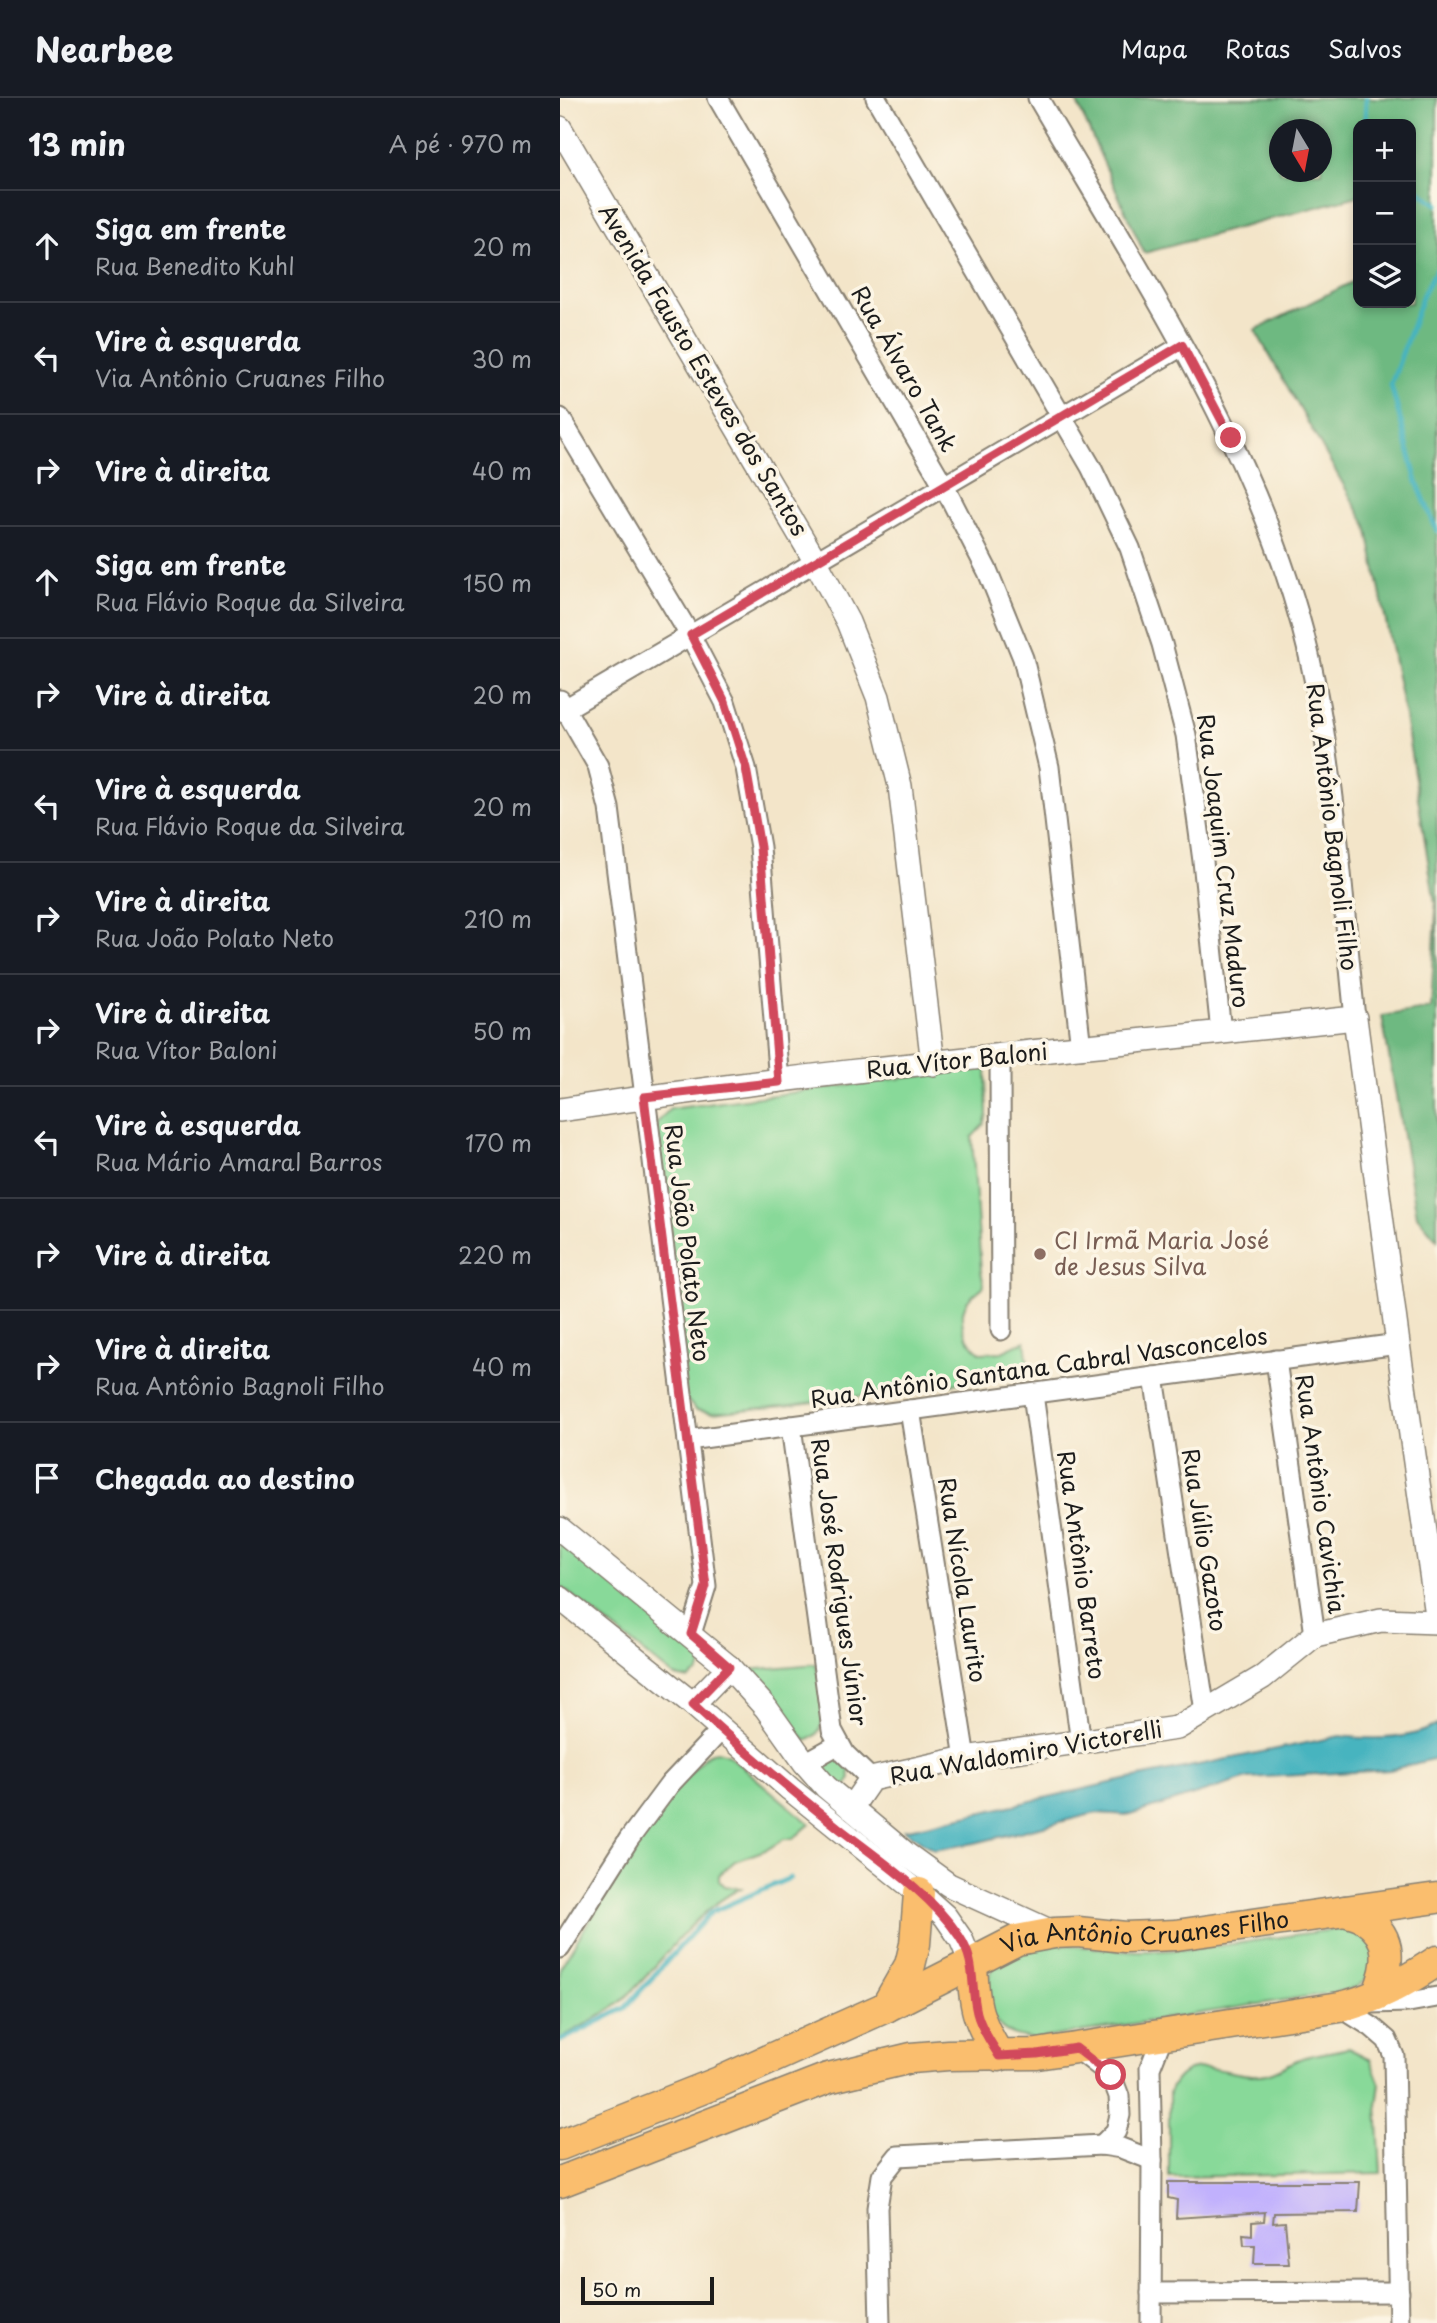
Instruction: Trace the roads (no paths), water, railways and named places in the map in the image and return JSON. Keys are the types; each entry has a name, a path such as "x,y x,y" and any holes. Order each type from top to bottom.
{"main road":[{"path":"886,2007 910,1965 915,1944 919,1893"},
{"name":"Via Antônio Cruanes Filho","path":"560,2145 719,2082 886,2007 1017,1940 1054,1933 1078,1932 1125,1937 1176,1936 1437,1898"},
{"path":"1345,1911 1366,1919 1379,1934 1387,1952 1388,1969 1359,2001"},
{"path":"560,2182 828,2078 911,2058 1037,2054 1359,2001 1437,1961"},
{"path":"972,1965 977,2014 982,2029 999,2056"}],"street":[{"name":"Rua Álvaro Tank","path":"718,98 944,486 988,572 1026,670 1049,767 1082,1048"},
{"name":"Rua Joaquim Cruz Maduro","path":"876,98 1091,467 1130,548 1169,670 1186,735 1203,861 1221,1032"},
{"name":"Rua Antônio Bagnoli Filho","path":"1038,98 1182,345 1231,438 1271,534 1308,650 1326,739 1354,1018 1437,1615"},
{"name":"Avenida Fausto Esteves dos Santos","path":"560,128 816,562 848,622 878,697 900,786 933,1064"},
{"path":"562,707 691,635 1182,345"},
{"path":"560,418 691,635 725,702 746,768 760,847 779,1082"},
{"name":"Rua João Polato Neto","path":"562,707 598,766 609,808 706,1586 691,1634"},
{"name":"Rua Vítor Baloni","path":"560,1110 644,1097 1354,1018"},
{"path":"1000,1056 1001,1329"},
{"name":"Rua Antônio Santana Cabral Vasconcelos","path":"688,1440 1398,1344"},
{"name":"Rua Antônio Cavichia","path":"1276,1360 1315,1635"},
{"name":"Rua Júlio Gazoto","path":"1154,1377 1205,1711"},
{"name":"Rua Antônio Barreto","path":"1033,1394 1081,1743"},
{"name":"Rua Nícola Laurito","path":"911,1410 965,1758"},
{"name":"Rua José Rodrigues Júnior","path":"791,1426 832,1730 845,1755 871,1779"},
{"path":"560,1529 729,1667 766,1708 805,1763 826,1787 906,1854 949,1885 1054,1933"},
{"path":"563,1608 693,1704 919,1893 945,1916 961,1939 972,1965"},
{"name":"Rua Waldomiro Victorelli","path":"851,1808 871,1779 965,1758 1177,1728 1262,1677 1315,1635 1381,1620 1437,1622"},
{"path":"693,1704 729,1667"},
{"path":"560,1948 629,1839 670,1784 721,1730"},
{"name":"Rua José Rodrigues Júnior","path":"805,1763 839,1744"},
{"path":"1399,2323 1394,2056 1387,2040 1372,2026 1359,2001 1409,2002 1437,1997"},
{"path":"1151,2323 1153,2160 1150,2067 1163,2035"},
{"path":"1076,2048 1111,2075 1119,2096 1120,2115 1116,2131 1102,2145"},
{"path":"880,2323 877,2208 882,2176 898,2156 1102,2145 1121,2148 1153,2160"},
{"path":"1151,2293 1399,2292"}],"water":[{"path":"1437,1725 1437,1758 1390,1770 1248,1778 1130,1815 1096,1813 975,1843 934,1850 904,1830 1110,1783 1340,1736 1390,1738 1414,1734"}],"waterway":[{"path":"1365,119 1366,98"},
{"path":"1416,189 1437,204"},
{"path":"1437,269 1423,294 1391,385 1417,482 1437,531"},
{"path":"560,2041 625,2008 711,1912 790,1878"}],"place":[{"name":"CI Irmã Maria José de Jesus Silva","path":"1040,1254"}]}
